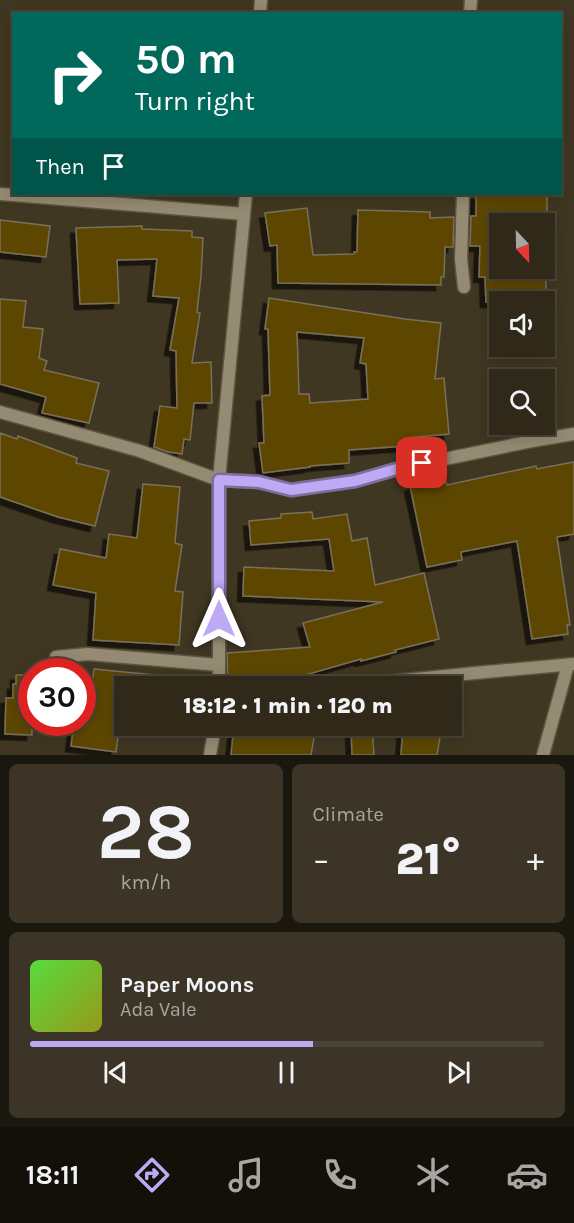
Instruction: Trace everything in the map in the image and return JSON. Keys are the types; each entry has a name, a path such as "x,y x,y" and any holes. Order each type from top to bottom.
{"street":[{"path":"12,195 244,214"},
{"path":"219,676 219,480 246,195"},
{"path":"463,195 461,259 464,287"},
{"path":"0,412 140,452 219,480 259,482 291,490 355,481 400,468 574,434"},
{"path":"56,657 88,654 219,665"},
{"path":"445,676 571,665 543,755"},
{"path":"210,755 213,736"}],"building":[{"path":"476,195 547,195 547,213 489,213 489,279 546,279 546,291 489,291 489,302 486,302 485,277 479,277 480,246 470,246 471,216 476,216"},
{"path":"307,208 313,255 357,252 358,210 430,212 430,218 454,217 453,247 445,247 444,277 441,277 441,285 278,283 277,245 270,246 265,213"},
{"path":"0,220 50,226 46,257 0,252"},
{"path":"142,226 142,229 192,231 192,237 203,238 197,312 200,313 192,363 211,362 212,403 194,403 190,440 184,439 182,454 154,447 160,406 177,408 176,351 170,350 179,298 153,296 157,259 117,260 119,303 80,304 76,228"},
{"path":"269,298 441,323 435,379 444,378 449,434 406,438 406,446 349,450 349,463 263,473 259,443 264,443 262,396 270,395 268,329 265,329","holes":["297,332 364,338 360,363 366,364 368,399 310,403 309,394 299,394"]},
{"path":"0,299 26,301 23,327 43,329 39,358 47,361 44,370 99,383 89,423 42,413 46,397 0,384"},
{"path":"0,433 17,439 18,436 77,458 76,463 109,471 95,526 58,517 0,497"},
{"path":"574,462 574,534 557,537 570,625 567,625 568,634 532,639 517,541 461,552 462,560 427,567 410,486 445,479 447,485 536,466 537,469"},
{"path":"143,484 180,487 175,543 182,545 175,591 183,592 179,645 93,640 96,593 53,585 60,549 106,558 109,534 137,538"},
{"path":"312,512 313,519 347,514 352,541 367,538 375,585 424,573 439,639 305,676 228,676 227,653 310,647 303,623 383,602 243,596 244,567 334,571 329,539 251,545 249,521 281,518 281,514"},
{"path":"96,669 165,676 114,676 114,736 118,736 116,752 71,746 72,736 96,736"},
{"path":"16,675 18,675 18,734 5,734 6,698 13,698 13,684 16,684"},
{"path":"233,736 314,736 311,755 231,755"},
{"path":"351,736 373,736 374,755 352,755"},
{"path":"402,736 440,736 437,755 401,755"}],"route":[{"path":"219,619 219,480 259,482 291,490 355,481 422,463"}]}
